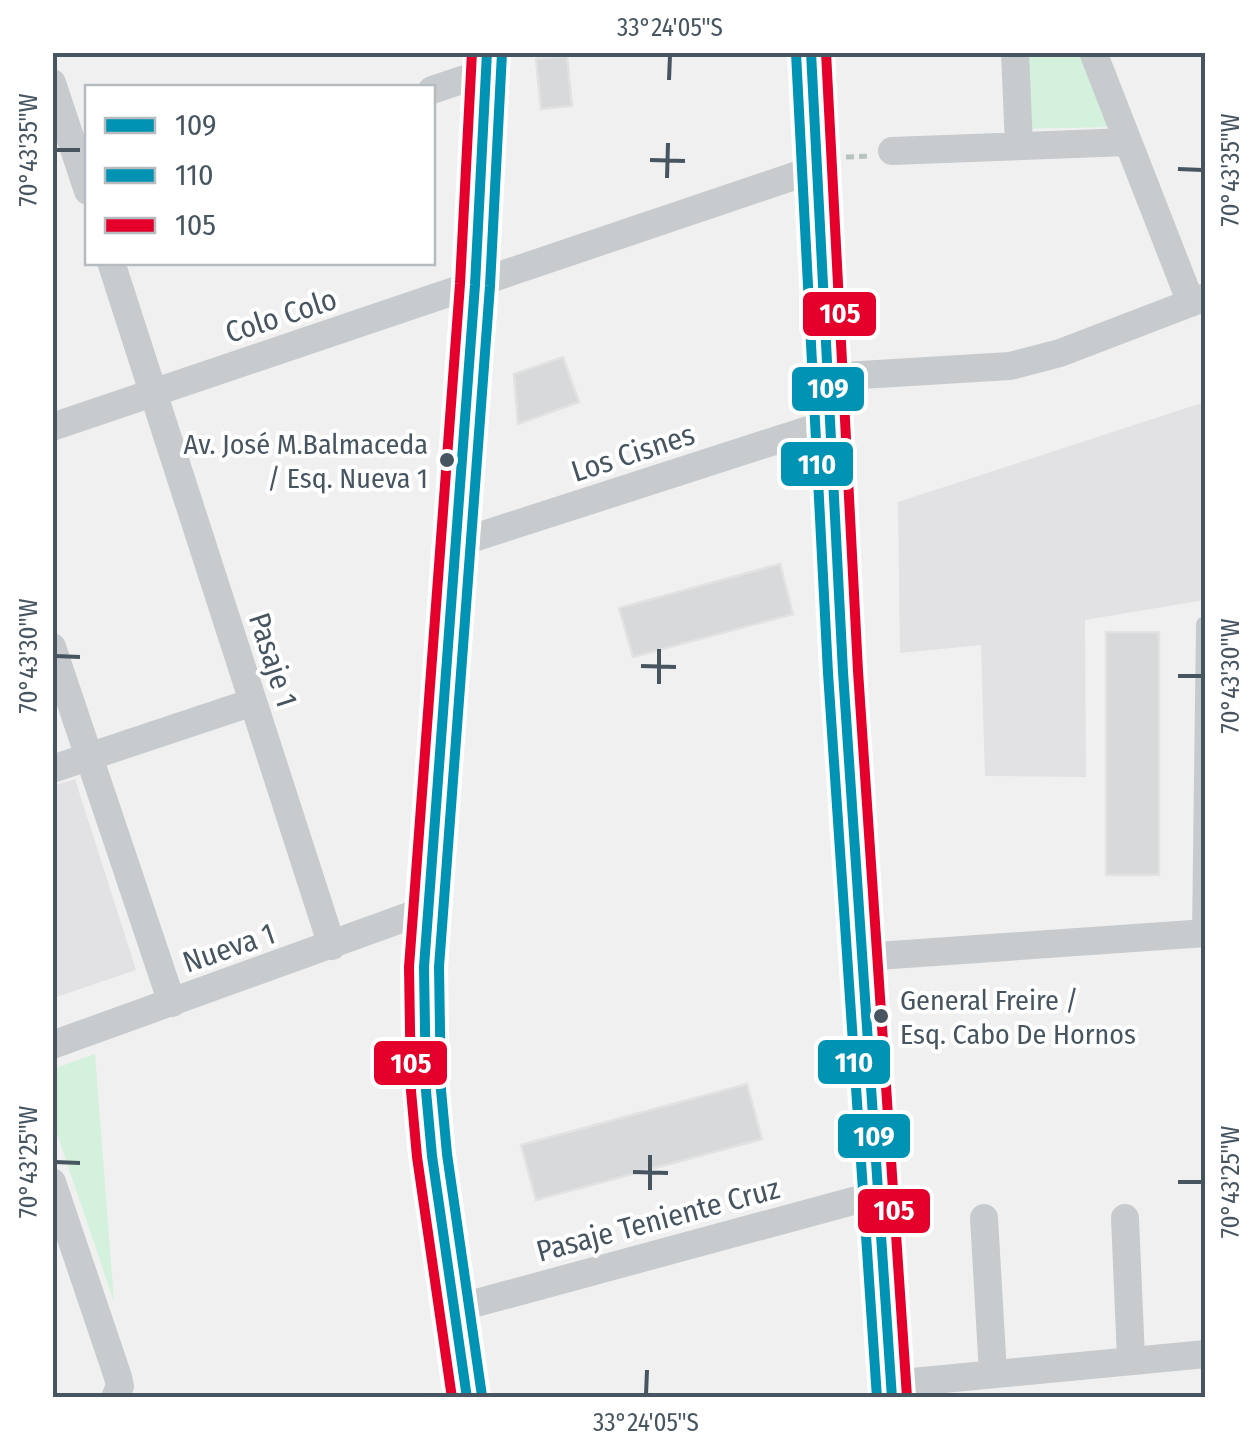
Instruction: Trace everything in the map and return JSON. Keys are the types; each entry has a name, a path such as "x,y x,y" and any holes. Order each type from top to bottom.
{"main road":[{"path":"467,1398 432,1156 424,1025 426,910 475,286 486,62"}],"street":[{"path":"811,52 814,164 892,1391 993,1373 1206,1354"},
{"path":"1016,52 1018,146"},
{"path":"827,376 1010,366 1060,353 1198,300 1093,52"},
{"path":"435,88 486,62"},
{"path":"52,83 85,182"},
{"path":"892,150 1128,142"},
{"name":"Colo Colo","path":"52,427 475,286 814,164"},
{"name":"Pasaje 1","path":"112,265 332,946"},
{"name":"Los Cisnes","path":"456,544 830,423"},
{"path":"52,647 172,1002"},
{"path":"52,769 253,702"},
{"name":"Nueva 1","path":"52,1045 426,910"},
{"path":"863,958 1202,933"},
{"path":"52,1182 118,1378 116,1396"},
{"name":"Pasaje Teniente Cruz","path":"454,1309 879,1194"},
{"path":"984,1218 993,1373"},
{"path":"1125,1218 1131,1360"}],"lane":[{"path":"1202,933 1203,624"}],"path":[{"path":"814,164 892,150"}],"shaded area":[{"path":"1205,402 1205,600 1085,620 1086,777 985,776 981,645 900,653 898,502"},
{"path":"75,779 136,970 53,998 53,786"}],"green space":[{"path":"1009,53 1081,53 1111,127 1010,129"},
{"path":"95,1054 114,1302 53,1122 53,1069"}],"building":[{"path":"567,56 572,106 541,109 536,59"},
{"path":"563,357 579,402 518,424 514,374"},
{"path":"780,564 793,614 633,657 619,608"},
{"path":"1106,632 1159,632 1159,875 1106,875"},
{"path":"747,1084 762,1139 536,1200 521,1145"}],"transit line":[{"name":"105","path":"452,1398 417,1157 411,1091 409,967 460,284 472,52"},
{"name":"109","path":"467,1398 432,1156 426,1091 424,967 475,285 487,52"},
{"name":"109","path":"811,52 843,672 892,1398"},
{"name":"105","path":"826,52 858,671 907,1397"},
{"name":"110","path":"482,1396 447,1154 441,1090 439,967 490,286 502,53"},
{"name":"110","path":"796,53 828,673 877,1398"}],"place":[{"name":"Av. José M.Balmaceda / Esq. Nueva 1","path":"447,460"},
{"name":"General Freire / Esq. Cabo De Hornos","path":"881,1016"}]}
